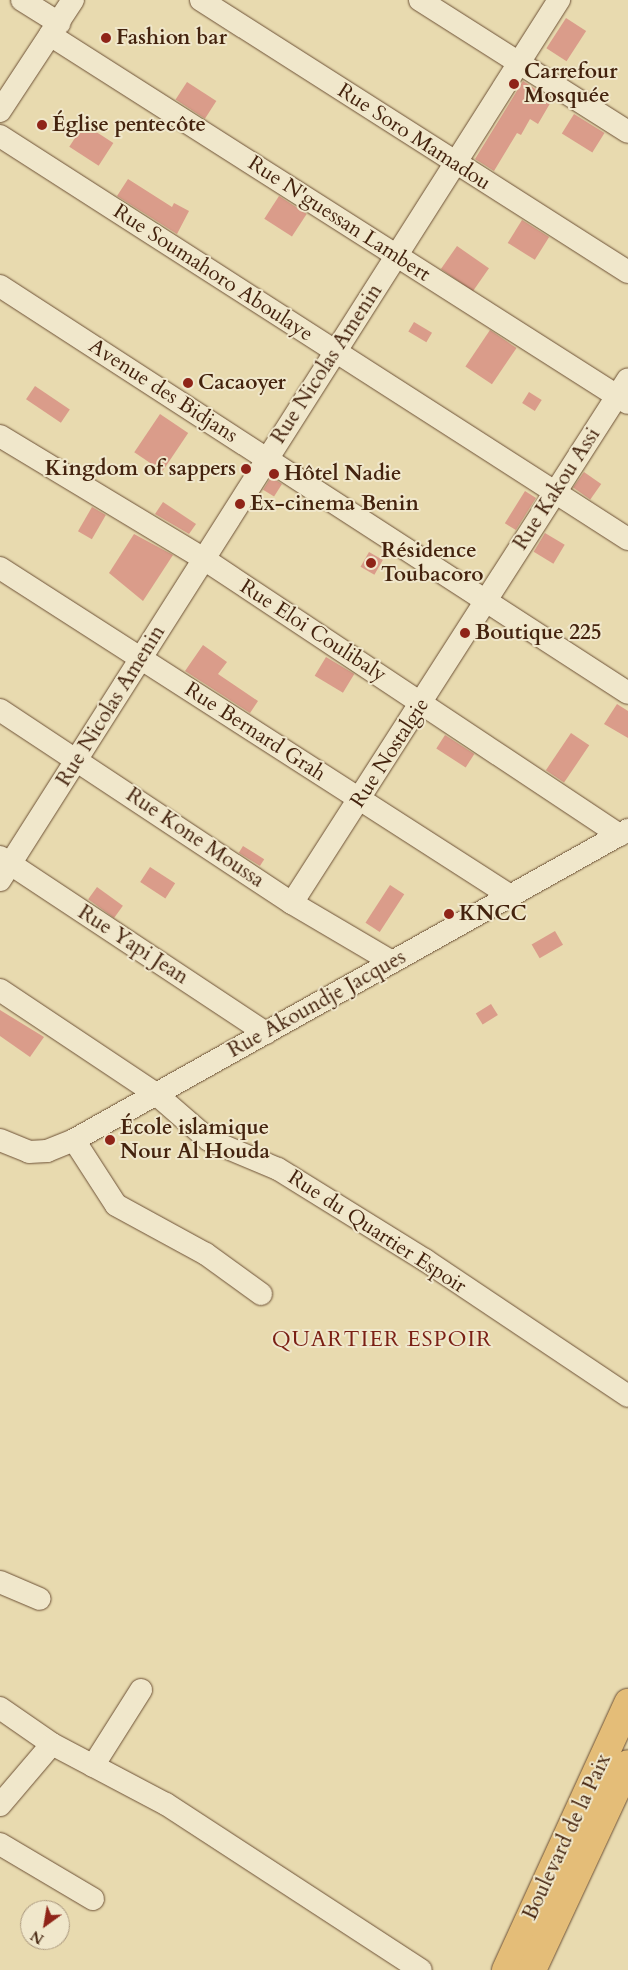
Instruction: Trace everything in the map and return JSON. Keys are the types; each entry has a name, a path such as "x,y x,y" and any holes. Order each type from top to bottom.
{"main road":[{"name":"Boulevard de la Paix","path":"506,1970 628,1703"},
{"name":"Boulevard de la Paix","path":"532,1970 628,1764"}],"street":[{"name":"Rue N'guessan Lambert","path":"22,0 54,29 397,255 624,393"},
{"path":"0,111 73,0"},
{"name":"Rue Soro Mamadou","path":"201,0 455,164 628,272"},
{"path":"420,0 628,132"},
{"name":"Rue Nicolas Amenin","path":"4,867 78,759 265,458 336,353 518,62 559,0"},
{"name":"Rue Soumahoro Aboulaye","path":"0,136 628,539"},
{"name":"Avenue des Bidjans","path":"0,286 628,693"},
{"name":"Rue Kakou Assi","path":"486,600 555,492 624,393"},
{"name":"Rue Eloi Coulibaly","path":"0,436 204,559 624,833"},
{"name":"Rue Bernard Grah","path":"0,568 509,895"},
{"name":"Rue Nostalgie","path":"292,903 423,703 486,600"},
{"name":"Rue Kone Moussa","path":"0,710 78,759 292,903 392,962"},
{"name":"Rue Akoundje Jacques","path":"0,1140 28,1152 47,1151 74,1140 509,895 624,833"},
{"name":"Rue Yapi Jean","path":"4,867 266,1033"},
{"name":"Rue du Quartier Espoir","path":"0,990 156,1094 209,1140 278,1169 425,1260 628,1396"},
{"path":"74,1140 116,1205 206,1254 261,1294"},
{"path":"0,1582 40,1599"},
{"path":"93,1766 142,1690"},
{"path":"0,1708 52,1744 166,1804 421,1970"},
{"path":"0,1805 52,1744"},
{"path":"0,1844 93,1899"}],"building":[{"path":"566,18 586,31 567,61 546,48"},
{"path":"523,81 552,100 538,124 530,119 521,135 517,133 494,171 475,159"},
{"path":"187,82 216,101 205,119 176,100"},
{"path":"574,114 605,133 592,153 562,134"},
{"path":"84,124 113,143 99,166 69,147"},
{"path":"128,179 172,207 174,203 189,211 177,234 117,196"},
{"path":"279,196 307,214 292,237 264,219"},
{"path":"522,220 549,237 535,260 508,243"},
{"path":"457,246 489,268 473,291 441,269"},
{"path":"414,322 432,333 426,342 408,331"},
{"path":"490,330 517,348 492,384 465,366"},
{"path":"35,386 70,409 61,423 26,399"},
{"path":"529,392 542,400 535,411 522,403"},
{"path":"160,414 188,433 162,471 134,452"},
{"path":"584,472 601,484 590,500 573,488"},
{"path":"271,477 282,484 274,497 263,490"},
{"path":"525,491 536,498 516,530 505,523"},
{"path":"163,502 196,524 189,534 155,514"},
{"path":"92,507 106,515 92,539 78,531"},
{"path":"545,533 565,545 553,564 534,552"},
{"path":"134,534 173,555 143,601 109,573"},
{"name":"Résidence Toubacoro","path":"369,552 383,560 374,575 360,567"},
{"path":"203,645 227,662 218,674 258,701 250,713 185,671"},
{"path":"326,657 354,674 343,693 315,676"},
{"path":"617,704 628,711 628,738 604,724"},
{"path":"571,733 589,745 564,783 546,770"},
{"path":"445,735 474,754 466,767 436,748"},
{"path":"243,846 264,859 260,866 239,853"},
{"path":"150,867 175,883 165,898 140,882"},
{"path":"390,885 404,894 380,932 365,923"},
{"path":"97,887 123,906 114,918 88,899"},
{"path":"555,931 563,945 540,958 532,944"},
{"path":"491,1004 498,1015 483,1025 476,1014"},
{"path":"0,1010 44,1037 30,1057 0,1036"}],"place":[{"name":"Fashion bar","path":"106,38"},
{"name":"Carrefour Mosquée","path":"514,84"},
{"name":"Église pentecôte","path":"42,125"},
{"name":"Cacaoyer","path":"188,383"},
{"name":"Kingdom of sappers","path":"246,469"},
{"name":"Hôtel Nadie","path":"274,474"},
{"name":"Ex-cinema Benin","path":"240,504"},
{"name":"Résidence Toubacoro","path":"371,563"},
{"name":"Boutique 225","path":"465,633"},
{"name":"KNCC","path":"449,914"},
{"name":"École islamique Nour Al Houda","path":"110,1140"}],"district":[{"name":"QUARTIER ESPOIR","path":"382,1340"}]}
